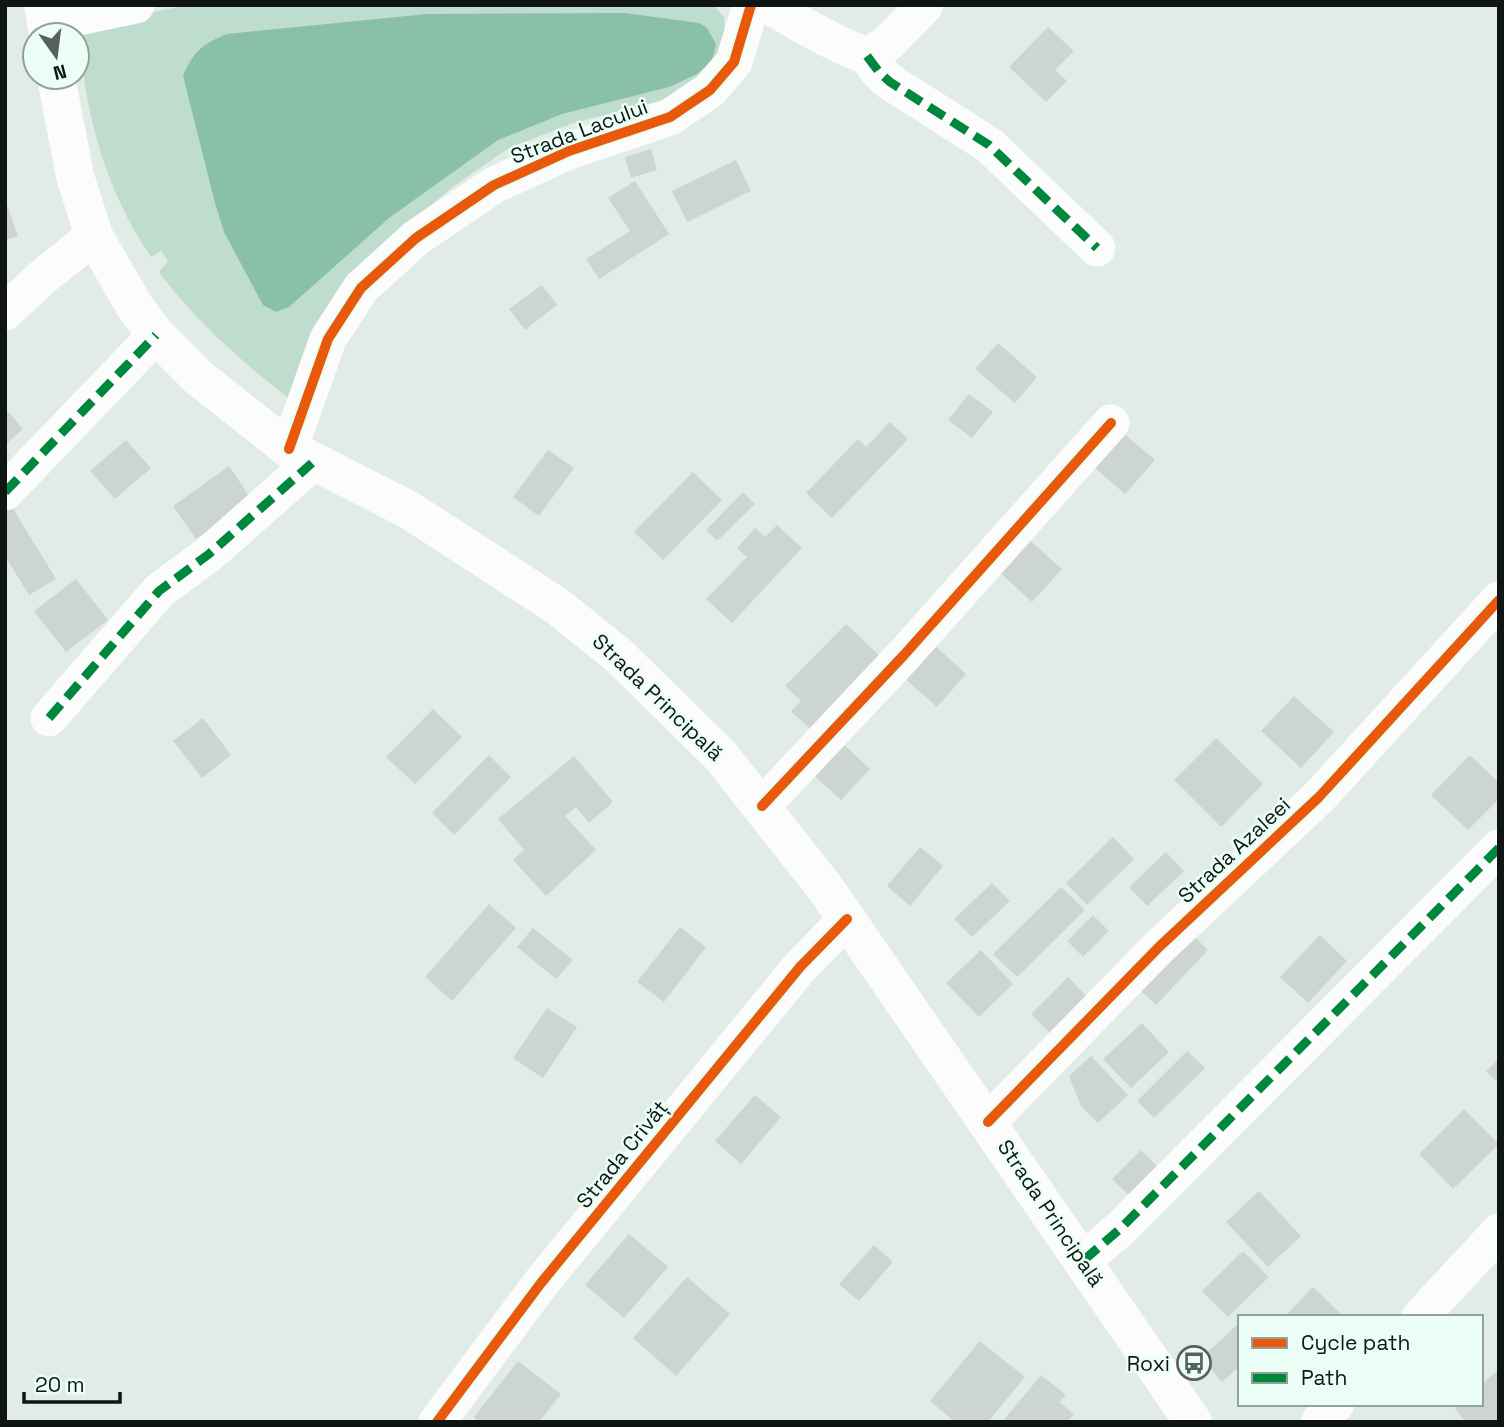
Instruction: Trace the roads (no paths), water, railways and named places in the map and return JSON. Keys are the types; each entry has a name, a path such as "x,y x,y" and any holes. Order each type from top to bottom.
{"main road":[{"name":"Strada Principală","path":"59,91 75,176 94,236 135,307 156,335 198,377 300,456 409,510 557,606 618,656 684,717 762,806 847,919 1193,1422"}],"street":[{"path":"46,21 136,5"},
{"name":"Strada Lacului","path":"300,456 328,339 361,288 416,238 494,186 569,151 670,117 710,90 734,62 751,5"},
{"path":"769,5 804,28 867,56 890,82 989,145 1097,248"},
{"path":"867,56 887,44 925,5"},
{"path":"5,312 45,275 94,236"},
{"path":"5,492 156,335"},
{"path":"762,806 904,655 1111,423"},
{"path":"49,718 159,591 209,554 300,456"},
{"name":"Strada Azaleei","path":"988,1122 1159,947 1319,797 1499,600"},
{"path":"1084,1260 1121,1228 1499,848"},
{"name":"Strada Crivăț","path":"437,1422 541,1283 800,967 847,919"},
{"path":"1422,1315 1499,1231"},
{"path":"1319,1422 1334,1406"}],"place":[{"name":"Roxi","path":"1194,1363"}]}
